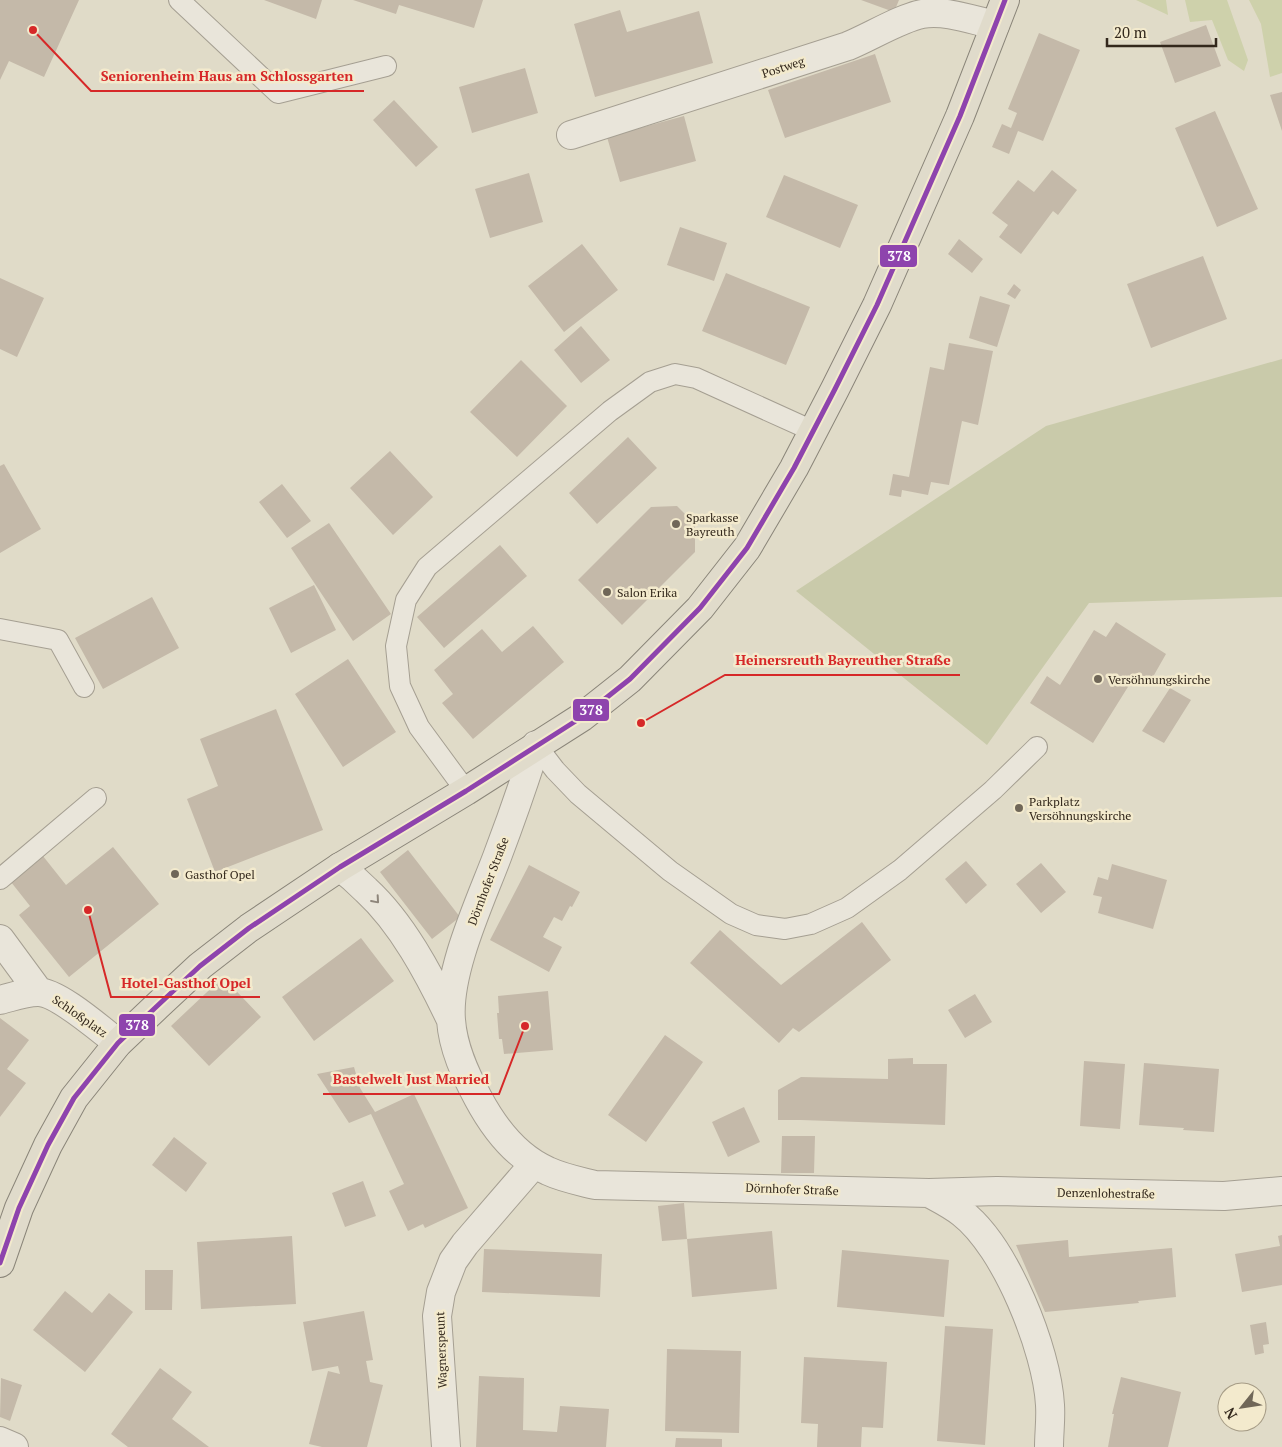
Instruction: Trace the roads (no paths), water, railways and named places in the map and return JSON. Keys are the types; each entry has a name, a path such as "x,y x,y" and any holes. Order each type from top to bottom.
{"main road":[{"path":"0,1263 19,1208 48,1145 74,1098 118,1044 155,1008 207,961 249,928 340,867 466,791 582,717 630,679 700,608 747,548 794,468 877,304 960,116 1005,0"}],"street":[{"name":"Postweg","path":"571,135 848,46 922,14 944,14 995,25"},
{"name":"Dörnhofer Straße","path":"536,745 515,810 461,955 453,986 451,1020 456,1050 488,1116 508,1142 534,1164 563,1177 595,1185 929,1193"},
{"name":"Dörnhofer Straße","path":"340,867 367,890 414,950 435,986 451,1020"},
{"name":"Schloßplatz","path":"0,938 39,992"},
{"name":"Schloßplatz","path":"0,1000 39,992 52,996 82,1015 118,1044"},
{"name":"Wagnerspeunt","path":"446,1447 437,1316 441,1292 453,1261 465,1244 534,1164"},
{"name":"Denzenlohestraße","path":"929,1193 997,1191 1224,1196 1282,1191"},
{"path":"929,1193 963,1214 976,1227 1003,1264 1015,1289 1029,1320 1046,1377 1050,1404 1049,1447"},
{"path":"0,1441 14,1447"}],"lane":[{"path":"179,0 278,93 386,66"},
{"path":"466,791 419,727 400,686 396,646 406,600 428,567 610,410 650,382 675,374 696,378 813,431"},
{"path":"0,630 58,640 84,687"},
{"path":"536,745 555,770 578,794 670,871 731,914 756,925 785,929 811,924 847,908 900,870 993,790 1037,747"},
{"path":"0,879 96,798"}],"place":[{"name":"Seniorenheim Haus am Schlossgarten","path":"33,30"},
{"name":"Sparkasse Bayreuth","path":"676,524"},
{"name":"Salon Erika","path":"607,592"},
{"name":"Versöhnungskirche","path":"1098,679"},
{"name":"Heinersreuth Bayreuther Straße","path":"641,723"},
{"name":"Parkplatz Versöhnungskirche","path":"1019,808"},
{"name":"Gasthof Opel","path":"175,874"},
{"name":"Hotel-Gasthof Opel","path":"88,910"},
{"name":"Bastelwelt Just Married","path":"525,1026"}]}
